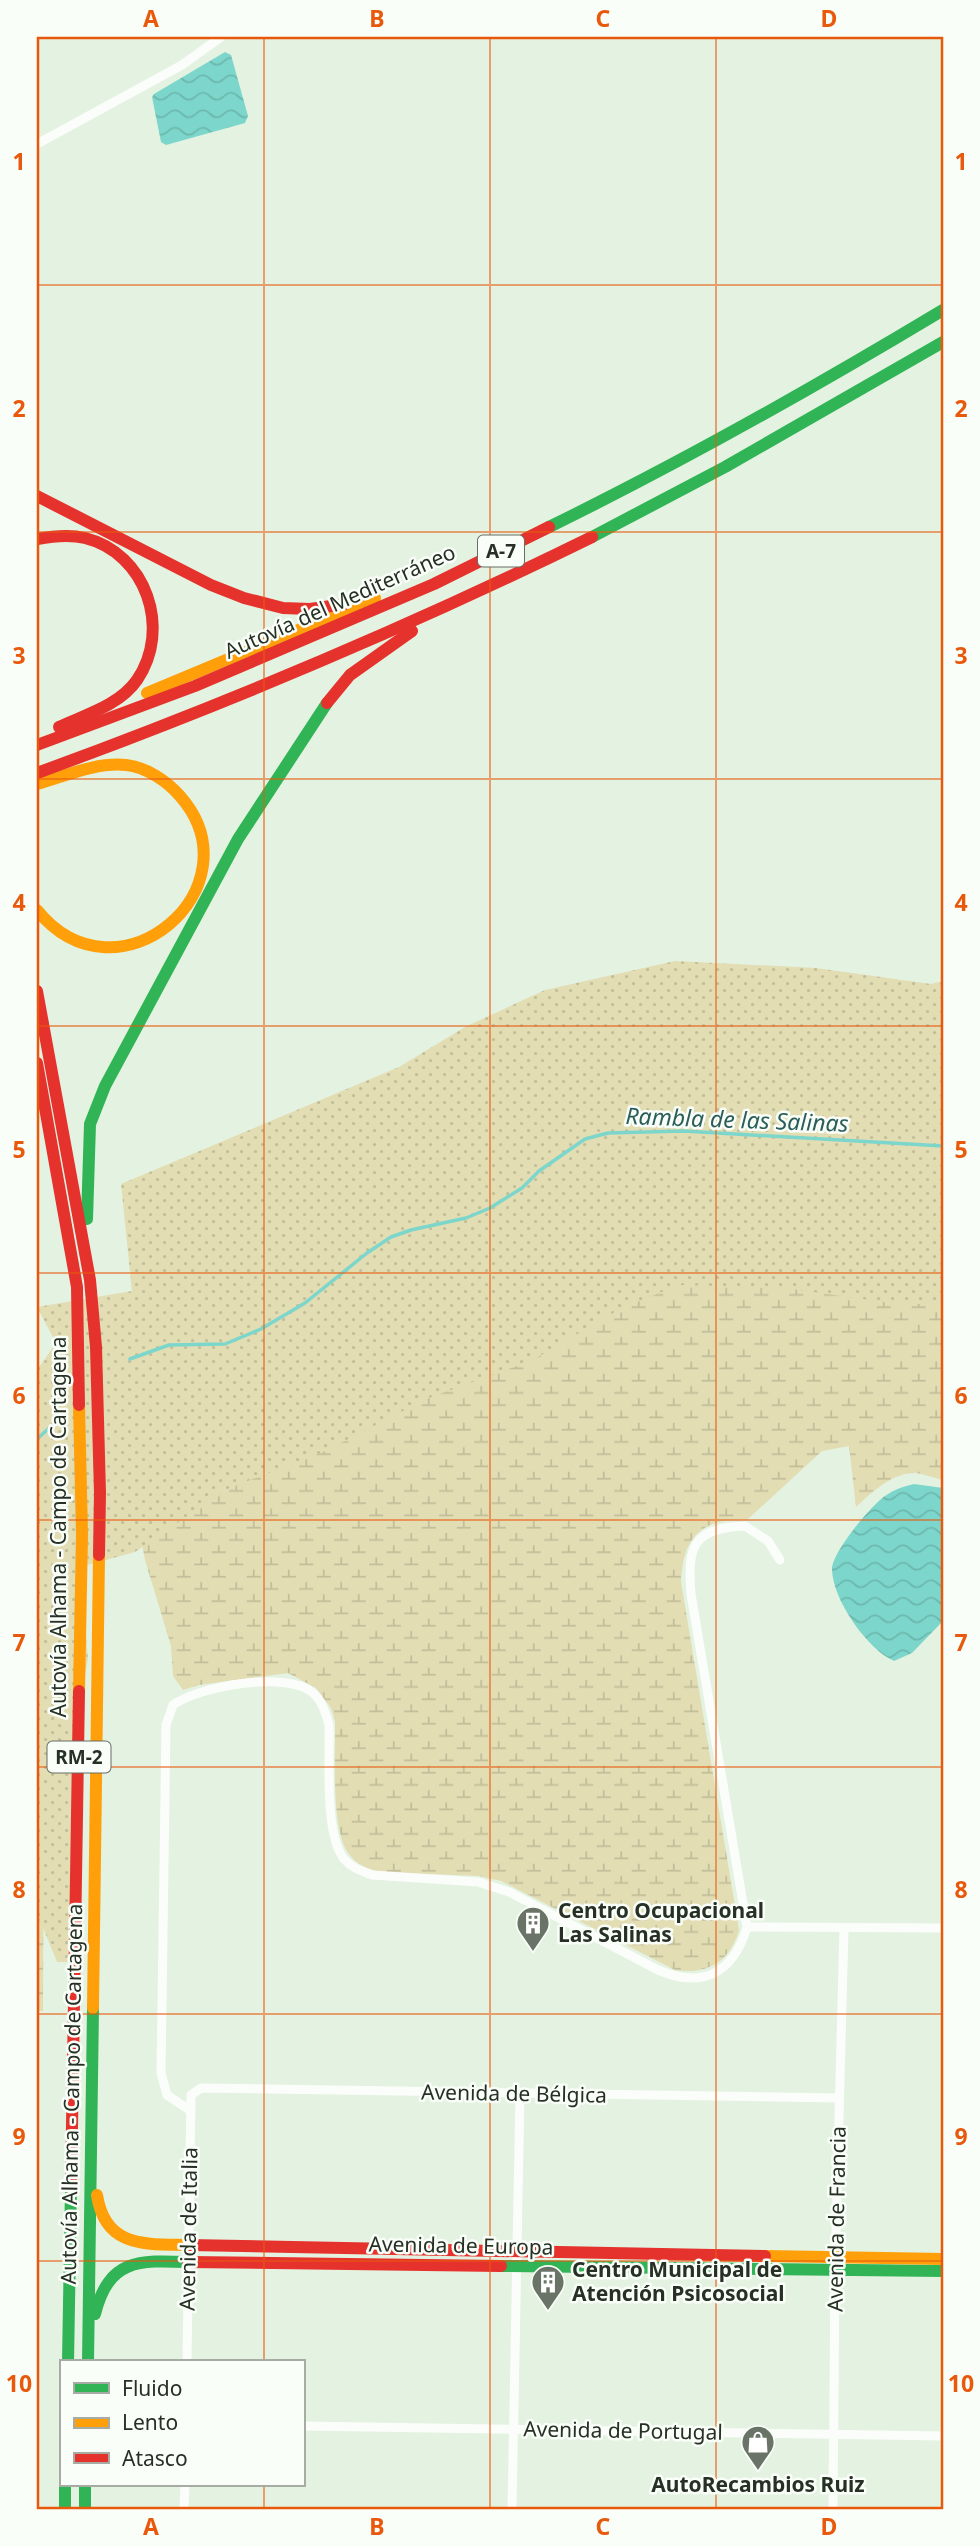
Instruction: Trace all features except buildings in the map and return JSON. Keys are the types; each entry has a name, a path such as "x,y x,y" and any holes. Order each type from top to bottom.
{"main road":[{"name":"Autovía del Mediterráneo","path":"37,745 195,686 433,584 623,491 855,363 943,310"},
{"name":"A-7","path":"37,774 99,752 336,657 439,611 575,545 786,435 943,342"},
{"path":"37,734 105,711 437,572 671,458 715,440"},
{"path":"37,496 211,585 244,598 283,608 310,609 368,601"},
{"path":"37,539 58,535 82,537 108,547 133,566 153,604 156,635 136,682 111,701 59,727"},
{"path":"90,1280 93,1270 86,1211 90,1124 105,1086 237,839 322,710 350,675 439,611"},
{"path":"37,785 100,767 126,765 153,774 174,788 194,813 204,849 201,878 191,903 167,929 137,944 105,949 71,939 46,922 37,910"},
{"name":"RM-2","path":"37,991 90,1280"},
{"name":"RM-2","path":"37,1063 55,1154"},
{"path":"37,1105 55,1154"},
{"name":"Autovía Alhama - Campo de Cartagena","path":"55,1154 76,1287 82,1534 68,2360"},
{"name":"Autovía Alhama - Campo de Cartagena","path":"88,2360 100,1493 96,1347 90,1280"},
{"name":"Avenida de Europa","path":"91,2155 97,2166 97,2203 103,2220 114,2234 134,2243 517,2251 943,2271"},
{"name":"Avenida de Europa","path":"94,2360 97,2301 106,2281 124,2267 147,2260 516,2265 835,2264 943,2259"},
{"path":"65,2486 65,2509"},
{"path":"85,2486 85,2509"}],"street":[{"path":"37,144 182,65 221,37"},
{"path":"191,2110 167,2095 161,2073 166,1725 173,1705 199,1690 283,1681 295,1683 313,1692 329,1725 332,1830 342,1856 357,1870 372,1875 478,1882 509,1892 658,1970 680,1978 698,1979 722,1967 741,1945 747,1927 688,1563 698,1541 714,1530 745,1526 768,1541 780,1560"},
{"path":"747,1927 943,1928"},
{"name":"Avenida de Francia","path":"833,2509 835,2264 844,1928"},
{"name":"Avenida de Bélgica","path":"191,2095 201,2088 839,2098"},
{"path":"512,2509 520,2094"},
{"name":"Avenida de Italia","path":"187,2360 191,2095"},
{"name":"Avenida de Portugal","path":"304,2426 943,2436"},
{"path":"184,2509 185,2486"}],"green space":[{"path":"675,961 816,968 931,984 943,981 943,1304 898,1304 785,1288 679,1285 620,1309 531,1361 426,1399 327,1450 225,1490 135,1552 80,1567 88,1659 78,1710 74,1962 57,1962 37,1913 37,1370 56,1343 37,1307 132,1291 121,1184 399,1067 465,1027 545,990"},
{"path":"943,1113 943,1480 915,1473 898,1476 883,1484 856,1507 849,1446 822,1451 747,1520 731,1520 706,1527 691,1542 686,1553 681,1582 739,1930 730,1950 716,1964 697,1970 675,1970 501,1881 479,1876 381,1872 363,1866 349,1854 339,1828 335,1790 335,1721 331,1708 316,1688 288,1673 199,1685 183,1690 173,1676 171,1646 145,1560 139,1529"},
{"path":"37,1716 44,1723 43,2011 37,2011"}],"water":[{"path":"225,52 231,55 248,116 245,123 166,145 161,142 152,97 154,94"},
{"path":"914,1484 943,1488 943,1621 912,1653 894,1661 873,1646 853,1622 838,1595 832,1570 843,1544 874,1506 892,1492"}],"waterway":[{"name":"Rambla de las Salinas","path":"130,1359 169,1345 225,1344 261,1329 305,1303 391,1237 466,1218 490,1208 522,1188 539,1171 585,1139 608,1133 684,1131 943,1146"},
{"name":"Rambla de las Salinas","path":"37,1439 57,1421"}],"traffic: fast":[{"path":"549,527 749,423 943,310"},
{"path":"592,537 725,467 943,342"},
{"path":"87,1219 90,1124 105,1086 238,839 327,703"},
{"path":"88,2360 93,2008"},
{"path":"68,2360 71,2188"},
{"path":"95,2314 108,2282 117,2273 140,2263 188,2262"},
{"path":"501,2266 943,2271"},
{"path":"65,2486 65,2509"},
{"path":"85,2486 85,2509"}],"traffic: slow":[{"path":"147,693 375,598"},
{"path":"37,784 103,766 134,766 148,772 169,785 180,796 200,831 203,866 191,898 169,925 139,942 105,947 70,938 37,910"},
{"path":"79,1405 82,1534 79,1691"},
{"path":"93,2008 99,1555"},
{"path":"97,2195 101,2212 118,2234 143,2243 189,2245"},
{"path":"765,2256 943,2259"}],"traffic: jam":[{"path":"37,496 211,585 244,598 283,608 310,609 345,604"},
{"path":"37,745 195,686 434,584 549,527"},
{"path":"37,539 73,536 106,546 124,559 137,576 147,596 152,617 152,638 147,660 130,689 112,703 59,727"},
{"path":"37,773 178,720 318,662 456,602 592,537"},
{"path":"327,703 350,675 412,631"},
{"path":"37,991 90,1280 96,1347 99,1555"},
{"path":"37,1063 77,1287 79,1405"},
{"path":"71,2188 79,1691"},
{"path":"189,2245 765,2256"},
{"path":"188,2262 501,2266"}],"place":[{"name":"Centro Ocupacional Las Salinas","path":"533,1953"},
{"name":"Centro Municipal de Atención Psicosocial","path":"548,2312"},
{"name":"AutoRecambios Ruiz","path":"758,2472"}]}
